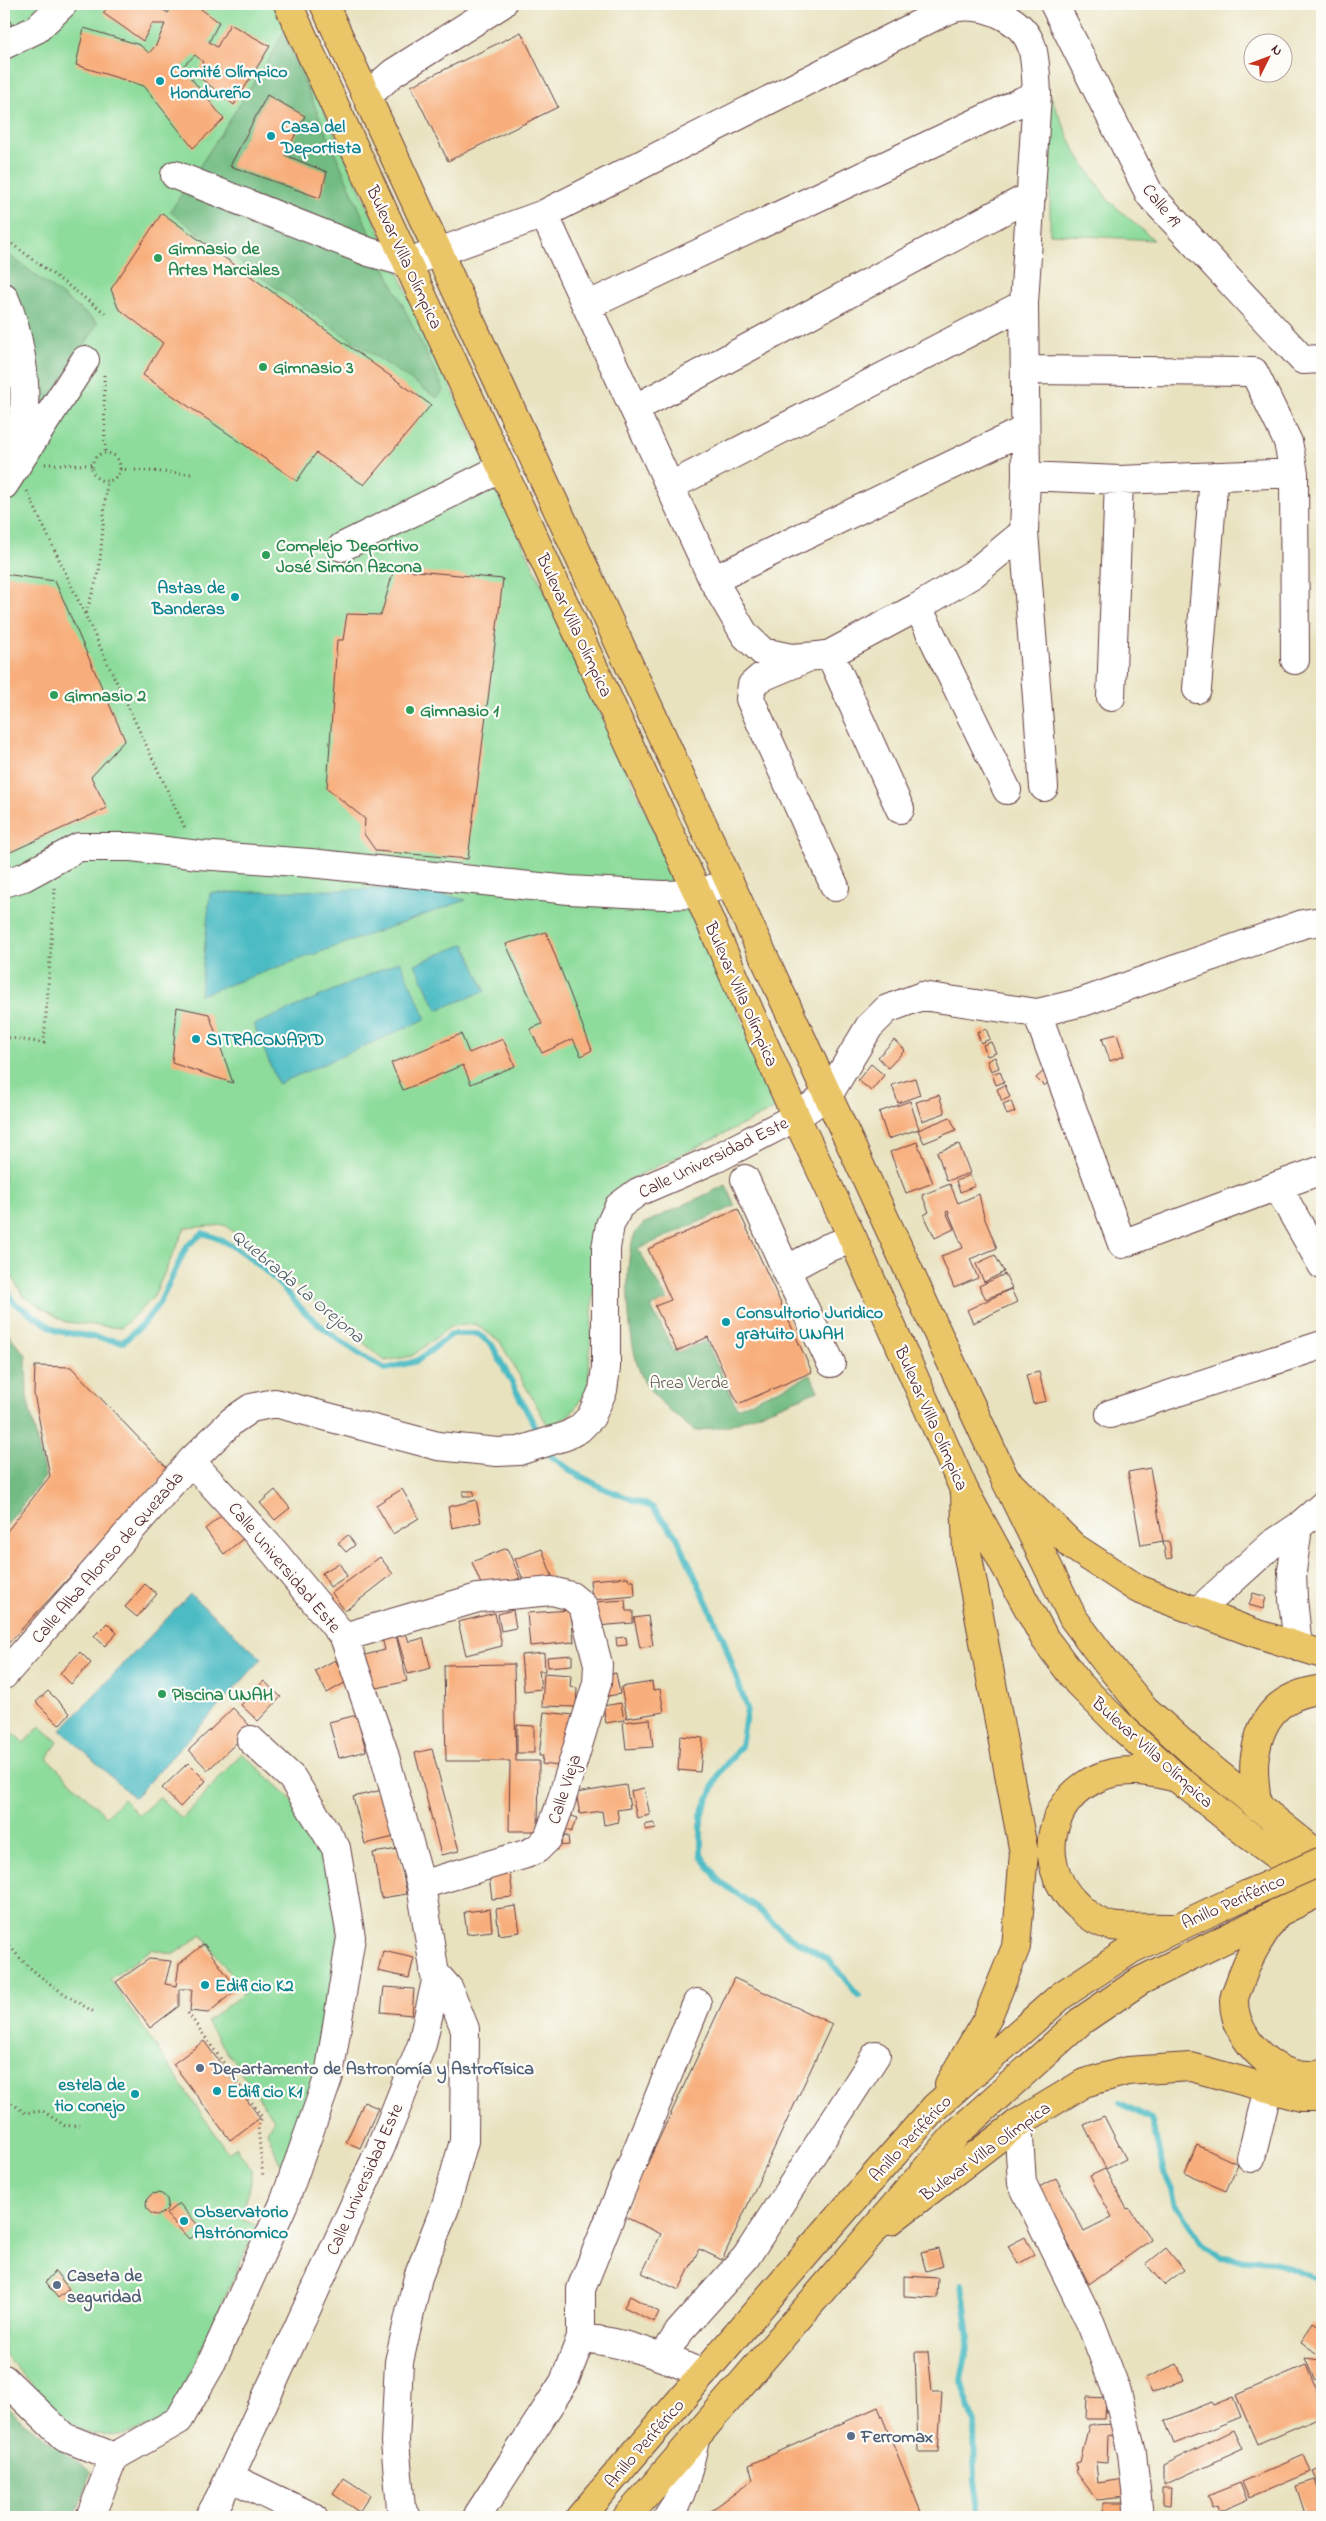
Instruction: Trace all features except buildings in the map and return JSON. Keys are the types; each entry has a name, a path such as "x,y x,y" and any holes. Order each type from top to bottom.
{"main road":[{"name":"Bulevar Villa Olímpica","path":"288,4 698,894 965,1492 1045,1639 1078,1684 1177,1778 1322,1891"},
{"name":"Bulevar Villa Olímpica","path":"324,4 729,882 829,1094 1005,1479 1073,1618 1144,1708 1201,1760 1322,1860"},
{"path":"1005,1479 1074,1547 1138,1589 1197,1612 1310,1651"},
{"path":"936,2107 988,2019 1016,1947 1024,1853 967,1552 965,1492"},
{"path":"1257,1806 1254,1757 1262,1729 1276,1708 1300,1692 1322,1689"},
{"path":"1174,1928 1110,1926 1089,1916 1067,1896 1054,1871 1050,1841 1060,1810 1079,1788 1103,1776 1132,1770 1177,1778"},
{"name":"Anillo Periférico","path":"580,2517 936,2107 1062,1995 1132,1949 1322,1860"},
{"name":"Anillo Periférico","path":"627,2517 958,2132 1081,2021 1140,1981 1322,1891"},
{"path":"1286,1908 1249,1956 1234,2000 1243,2036 1268,2064 1309,2078 1322,2074"},
{"name":"Bulevar Villa Olímpica","path":"861,2243 1018,2122 1084,2083 1127,2071 1191,2067 1301,2097 1322,2097"}],"street":[{"path":"4,45 37,29 63,4"},
{"path":"366,96 393,73 502,4"},
{"name":"Calle 19","path":"1054,4 1150,195 1303,360 1322,360"},
{"path":"175,176 369,252 408,263 544,214 937,15 957,8 976,7 998,13 1018,25 1031,46 1036,70 1037,94 1024,304 1026,476 1024,532 1044,787"},
{"path":"587,306 1037,94"},
{"path":"634,409 1032,195"},
{"path":"544,214 713,580 745,635 763,652 791,658 819,656"},
{"path":"4,297 9,309 24,372 24,417 9,477"},
{"path":"671,486 1024,304"},
{"path":"9,477 94,366"},
{"path":"1025,370 1254,372 1288,442 1294,473 1295,660"},
{"path":"713,580 1024,430"},
{"path":"342,547 502,468"},
{"path":"1026,476 1119,480 1294,473"},
{"path":"1197,689 1214,476"},
{"path":"1112,697 1119,480"},
{"path":"835,887 750,699 752,686 760,678 819,656 918,607 973,574 1024,532"},
{"path":"918,607 1007,790"},
{"path":"819,656 900,808"},
{"path":"4,883 24,877 80,847 132,847 198,855 310,863 569,890 663,895 698,894 729,882"},
{"path":"829,1094 869,1027 887,1010 909,1000 922,996 1037,1013 1084,1002 1303,924 1322,920"},
{"path":"1037,1013 1122,1244 1322,1170"},
{"name":"Calle Universidad Este","path":"209,2517 230,2477 380,2149 422,2044 436,1981 421,1885 383,1750 344,1637 274,1552 191,1461 232,1421 251,1408 275,1403 438,1446 497,1452 519,1451 566,1436 580,1429 591,1417 603,1390 606,1368 606,1248 610,1225 619,1206 638,1192 717,1158 796,1117 829,1094"},
{"path":"745,1179 786,1270 831,1362"},
{"path":"1277,1186 1322,1264"},
{"path":"786,1270 827,1248 853,1239"},
{"path":"1110,1414 1322,1345"},
{"name":"Calle Alba Alonso de Quezada","path":"4,1676 191,1461"},
{"path":"1197,1612 1272,1545 1298,1527 1322,1506"},
{"path":"1298,1527 1292,1571 1292,1599 1310,1651"},
{"name":"Calle Vieja","path":"344,1637 478,1598 552,1591 571,1596 583,1606 598,1664 597,1683 548,1838 537,1849 526,1854 421,1885"},
{"path":"90,2517 114,2457 179,2420 210,2366 281,2211 328,2076 351,1937 336,1848 292,1778 251,1740"},
{"path":"407,2517 401,2508 395,2442 399,2362 418,2276 446,2205 464,2141 465,2030 449,1989 434,1972"},
{"path":"478,2515 564,2382 581,2338 581,2289 697,2003"},
{"path":"664,2356 679,2332 746,2257 876,2055"},
{"path":"1251,2158 1268,2088"},
{"path":"1018,2122 1022,2183 1091,2324 1117,2392 1132,2453 1139,2517"},
{"path":"581,2338 611,2341 664,2356 703,2374"},
{"path":"4,2379 64,2437 114,2457"},
{"path":"668,2517 678,2501 685,2482 696,2436"},
{"path":"230,2477 313,2517"}],"path":[{"path":"4,238 105,313"},
{"path":"94,366 105,452"},
{"path":"105,452 118,459 120,469 116,477 107,481 94,475 92,466 94,458 105,452"},
{"path":"9,477 39,464 92,466"},
{"path":"120,469 191,474"},
{"path":"9,477 23,483 86,613 166,790 198,855"},
{"path":"86,613 99,572 107,481"},
{"path":"4,1038 44,1043 57,858"},
{"path":"4,1938 10,1947 45,1981 94,2012"},
{"path":"188,2013 262,2117 258,2127 263,2178"},
{"path":"4,2097 25,2113 43,2111 65,2126 80,2126"}],"green space":[{"name":"Complejo Deportivo José Simón Azcona","path":"4,4 275,4 781,1106 623,1183 612,1196 595,1257 588,1389 573,1411 550,1429 500,1342 476,1324 451,1326 412,1356 385,1361 225,1225 185,1228 153,1298 121,1328 66,1322 24,1297 4,1264"},
{"path":"283,33 389,277 444,390 437,398 303,307 170,212 271,56"},
{"path":"1050,95 1075,151 1108,200 1154,240 1050,234"},
{"path":"4,251 98,323 37,419 4,284"},
{"name":"Area Verde","path":"726,1185 735,1206 638,1249 667,1300 651,1307 675,1353 706,1341 737,1408 811,1375 818,1391 727,1426 695,1431 655,1396 645,1383 639,1370 634,1353 629,1311 628,1268 630,1250 635,1234 643,1224"},
{"path":"4,1329 26,1355 27,1397 45,1477 4,1528"},
{"path":"4,1725 24,1743 40,1726 58,1742 47,1758 106,1816 123,1799 139,1815 159,1797 182,1819 242,1753 285,1793 313,1827 331,1877 338,1926 334,1993 316,2091 284,2167 280,2164 267,2131 274,2119 206,2022 244,1993 202,1935 174,1954 152,1949 110,1979 228,2153 236,2147 251,2168 251,2183 241,2219 257,2226 177,2403 161,2422 124,2435 91,2434 62,2418 4,2354"},
{"path":"4,2403 20,2419 91,2472 75,2517 4,2517"}],"water":[{"path":"417,888 466,900 200,995 210,893"},
{"path":"465,944 485,991 437,1010 415,964"},
{"path":"400,961 426,1019 278,1084 254,1025"},
{"name":"Piscina UNAH","path":"190,1594 262,1659 134,1798 61,1730"}],"waterway":[{"name":"Quebrada La Orejona","path":"4,1281 13,1302 57,1331 123,1342 143,1324 160,1302 187,1246 203,1233 235,1248 255,1262 325,1330 385,1369 417,1361 452,1334 478,1334 492,1345 540,1436"},
{"name":"Quebrada La Orejona","path":"547,1450 550,1455 574,1473 605,1489 652,1507 677,1537 723,1638 747,1709 741,1746 720,1772 701,1815 701,1855 719,1881 753,1905 787,1935 829,1960 859,1996"},
{"path":"1120,2103 1151,2119 1165,2177 1172,2189 1176,2205 1201,2243 1221,2258 1274,2262 1322,2281"},
{"path":"962,2284 969,2337 961,2381 974,2422 975,2480 980,2517"}],"place":[{"name":"Comité Olímpico Hondureño","path":"160,81"},
{"name":"Casa del Deportista","path":"271,136"},
{"name":"Gimnasio de Artes Marciales","path":"158,258"},
{"name":"Gimnasio 3","path":"263,367"},
{"name":"Complejo Deportivo José Simón Azcona","path":"266,555"},
{"name":"Astas de Banderas","path":"235,597"},
{"name":"Gimnasio 2","path":"54,695"},
{"name":"Gimnasio 1","path":"410,710"},
{"name":"SITRACONAPID","path":"196,1039"},
{"name":"Consultorio Juridico gratuito UNAH","path":"726,1322"},
{"name":"Piscina UNAH","path":"162,1694"},
{"name":"Edificio K2","path":"205,1985"},
{"name":"Departamento de Astronomía y Astrofísica","path":"200,2068"},
{"name":"Edificio K1","path":"217,2091"},
{"name":"estela de tio conejo","path":"135,2094"},
{"name":"Observatorio Astrónomico","path":"184,2221"},
{"name":"Caseta de seguridad","path":"57,2285"},
{"name":"Ferromax","path":"851,2436"}]}
